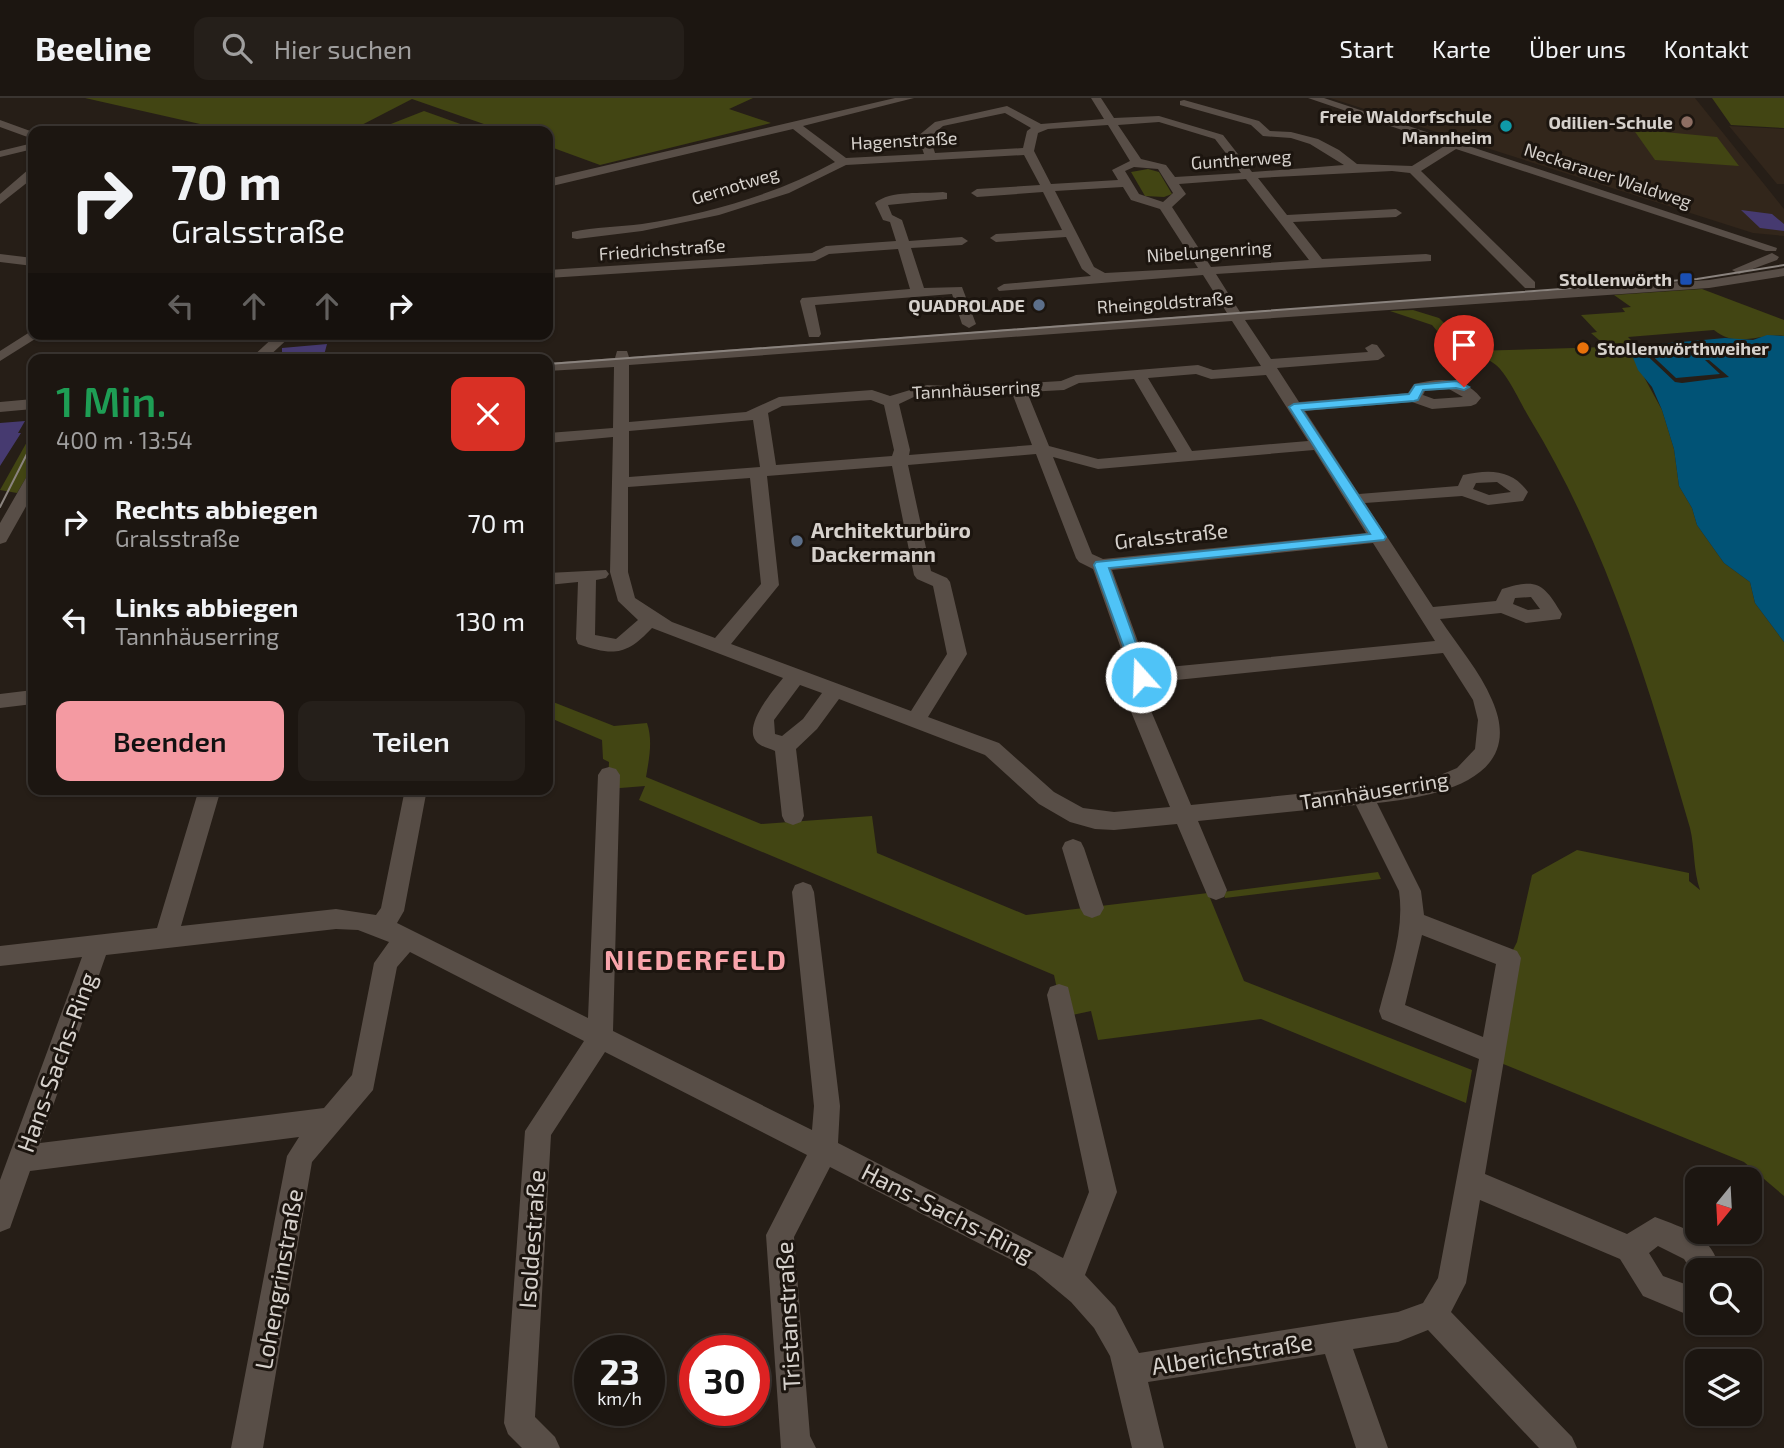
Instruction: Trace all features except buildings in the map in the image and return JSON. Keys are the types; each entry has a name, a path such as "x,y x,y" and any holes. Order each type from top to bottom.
{"street":[{"path":"553,182 909,98"},
{"path":"1096,98 1137,163"},
{"name":"Neckarauer Waldweg","path":"1313,98 1778,254"},
{"name":"Guntherweg","path":"1165,120 1188,101 1255,123 1266,134 1288,133 1319,143 1342,156 1354,168"},
{"path":"930,156 923,136 939,124 1007,109 1038,127 1033,131 1028,151 1089,269 1102,277"},
{"name":"Nibelungenring","path":"1038,127 1165,120 1215,134 1318,263"},
{"path":"0,123 28,134"},
{"name":"Hagenstraße","path":"795,125 843,162 1028,151"},
{"path":"1454,145 1414,170 1530,285"},
{"path":"0,154 28,147"},
{"name":"Gernotweg","path":"577,235 645,228 645,218 661,217 674,221 766,198 843,162"},
{"path":"1147,162 1163,167 1180,194 1166,206 1135,197 1118,170 1126,164 1137,163 1147,162"},
{"name":"Guntherweg","path":"1172,181 1354,168 1392,167 1414,170"},
{"path":"0,200 28,176"},
{"path":"977,193 1126,183"},
{"path":"918,292 896,220 887,217 881,203 888,200 943,196"},
{"name":"Tannhäuserring","path":"622,358 619,572 627,601 650,620 992,749 1052,803 1077,816 1104,822 1362,795 1452,781 1474,767 1483,754 1490,734 1487,712 1476,687 1166,206"},
{"name":"Nibelungenring","path":"1285,219 1396,212"},
{"path":"996,238 1070,233"},
{"name":"Friedrichstraße","path":"553,274 816,257 826,250 962,241"},
{"name":"Rheingoldstraße","path":"553,360 622,358 1233,312 1530,285 1696,276 1739,270 1778,254"},
{"name":"Nibelungenring","path":"1004,288 1091,281 1102,277 1426,258"},
{"path":"0,259 28,262"},
{"name":"Rheingoldstraße","path":"553,366 760,345 814,334 969,324 1014,325 1709,284 1784,272"},
{"path":"814,334 807,301 918,292 957,290 969,324"},
{"path":"0,358 28,339"},
{"path":"263,354 279,340"},
{"name":"Tannhäuserring","path":"891,402 903,392 1064,385 1076,379 1140,376 1198,369 1211,375 1378,356 1372,348"},
{"path":"1140,376 1187,456"},
{"path":"1018,388 1085,558 1101,565"},
{"path":"553,437 749,416 779,402 872,395 891,402 901,450 899,460 923,575 941,582 957,654 916,720"},
{"path":"1294,407 1414,397"},
{"path":"0,407 28,404"},
{"path":"718,647 770,585 766,556 760,411"},
{"path":"620,483 1043,449 1098,464 1320,445"},
{"path":"0,538 28,489"},
{"path":"1355,499 1464,491"},
{"name":"Gralsstraße","path":"1141,677 1101,565 1379,537"},
{"path":"553,579 619,572"},
{"path":"587,576 585,639 608,648 625,644 650,620"},
{"path":"1430,614 1503,607"},
{"path":"1216,890 1133,692 1141,677 1450,646"},
{"path":"785,746 765,738 764,719 796,675"},
{"path":"785,746 810,724 835,690"},
{"path":"0,701 28,698"},
{"path":"785,746 793,816"},
{"path":"600,1038 609,775"},
{"path":"166,938 208,795"},
{"path":"381,926 392,911 415,795"},
{"path":"1362,795 1410,891 1413,903 1412,921 1391,1011 1492,1053"},
{"path":"1073,848 1091,908"},
{"path":"803,892 827,1106 824,1150"},
{"name":"Hans-Sachs-Ring","path":"0,956 336,919 358,920 381,926 1045,1262 1069,1279 1112,1327 1129,1370 1148,1448"},
{"path":"1412,921 1509,958 1452,1283 1433,1314 1561,1448"},
{"name":"Lohengrinstraße","path":"247,1448 300,1156 364,1081 386,964 406,939"},
{"name":"Hans-Sachs-Ring","path":"0,1218 98,945"},
{"path":"1059,995 1103,1192 1069,1279"},
{"name":"Isoldestraße","path":"544,1448 519,1423 538,1131 600,1038"},
{"path":"21,1159 330,1120"},
{"name":"Tristanstraße","path":"800,1448 795,1443 780,1235 824,1150"},
{"path":"1468,1181 1630,1249 1653,1286 1685,1299"},
{"path":"1630,1249 1655,1231 1695,1248 1701,1258"},
{"name":"Alberichstraße","path":"1129,1370 1398,1326 1433,1314"},
{"name":"Alberichstraße","path":"1334,1337 1372,1448"}],"shaded area":[{"path":"1330,98 1695,98 1784,209 1784,236 1753,233"},
{"path":"1729,126 1784,129 1784,184 1777,184"}],"green space":[{"path":"85,98 753,98 729,109 771,123 600,165 553,148 553,126 490,126 412,99 360,126 209,126"},
{"path":"1712,98 1784,98 1784,128 1731,125"},
{"path":"424,111 466,126 386,126"},
{"path":"1633,129 1717,137 1739,166 1655,160"},
{"path":"1148,169 1159,172 1172,194 1164,197 1145,196 1131,172"},
{"path":"1702,289 1784,320 1784,336 1731,339 1714,330 1628,337 1637,346 1632,348 1632,355 1662,410 1674,449 1679,486 1692,508 1697,525 1724,563 1750,582 1755,603 1784,642 1784,1196 1762,1177 1762,1167 1750,1167 1744,1162 1491,1059 1509,958 1517,942 1532,875 1577,850 1689,873 1689,881 1700,890 1690,828 1675,775 1642,670 1604,567 1557,467 1510,383 1496,365 1473,351 1607,347 1591,333 1597,332 1581,315 1625,312 1622,308 1631,307 1614,295"},
{"path":"1413,310 1439,318 1461,340 1445,340 1432,325 1390,311"},
{"path":"28,440 28,474 17,493 0,490"},
{"path":"553,702 614,726 647,723 650,743 646,777 761,824 872,816 877,853 1026,915 1208,893 1244,981 1472,1070 1466,1103 1261,1019 1098,1040 1091,1011 1063,1017 1054,975 639,800 645,786 608,789 609,762 603,759 602,740 553,719"},
{"path":"1378,872 1381,879 1225,898 1223,892"}],"water":[{"name":"Stollenwörthweiher","path":"1767,335 1784,336 1784,642 1755,603 1750,582 1724,563 1697,525 1692,508 1679,486 1674,449 1662,410 1652,387 1638,370 1630,350 1637,346 1725,338 1753,340"}],"pier":[{"path":"1642,346 1676,378 1720,374 1705,360 1709,360 1729,377 1675,382 1638,347"}],"tram line":[{"path":"553,364 1697,279 1784,265"},
{"path":"0,507 28,452"}],"place":[{"name":"Odilien-Schule","path":"1687,122"},
{"name":"Freie Waldorfschule Mannheim","path":"1506,126"},
{"name":"Stollenwörth","path":"1686,279"},
{"name":"QUADROLADE","path":"1039,305"},
{"name":"Stollenwörthweiher","path":"1583,348"},
{"name":"Architekturbüro Dackermann","path":"797,541"}],"district":[{"name":"NIEDERFELD","path":"696,959"}],"route":[{"path":"1141,677 1101,565 1379,537 1294,407 1414,397 1419,387 1457,384 1464,387"}]}
